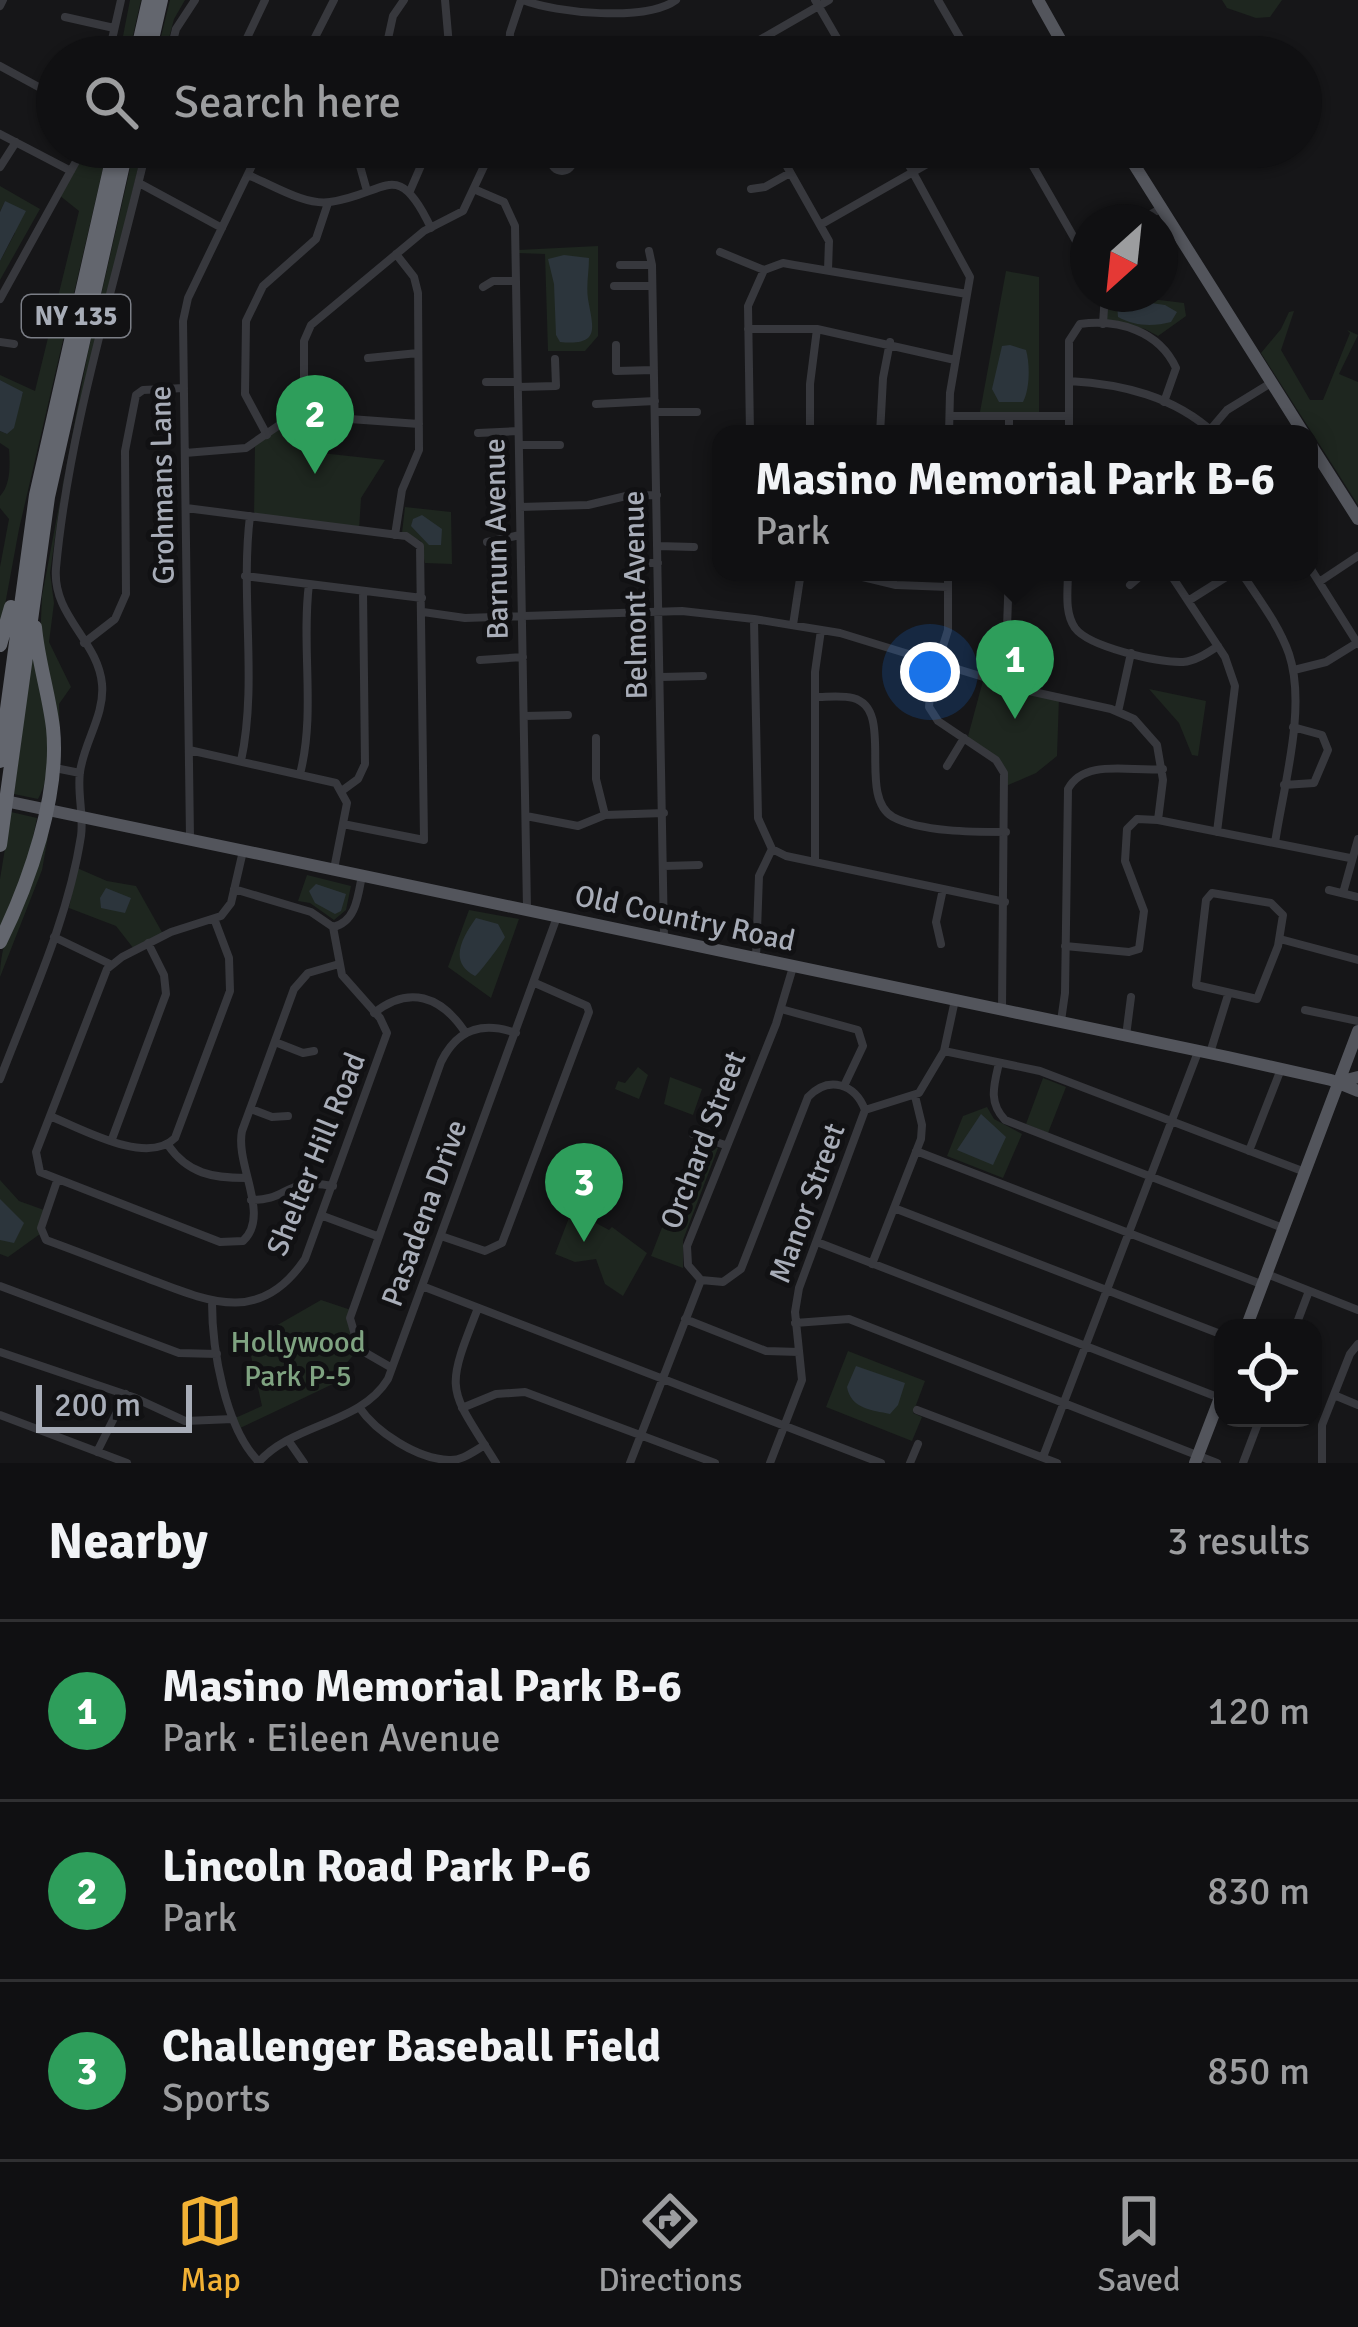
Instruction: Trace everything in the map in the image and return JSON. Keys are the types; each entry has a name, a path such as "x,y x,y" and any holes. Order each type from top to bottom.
{"highway":[{"path":"141,36 149,0"},
{"path":"153,36 161,0"},
{"name":"NY 135","path":"0,761 35,534 112,168"},
{"name":"NY 135","path":"0,844 35,534 123,168"},
{"path":"0,645 35,534"},
{"path":"0,942 31,870 52,770 53,732 35,626 35,534"}],"main road":[{"path":"1038,0 1058,36"},
{"path":"1136,168 1157,204"},
{"path":"1178,237 1298,425"},
{"path":"1318,456 1358,519"},
{"name":"Old Country Road","path":"0,800 1312,1075 1358,1091"},
{"path":"1249,1319 1358,1031"},
{"path":"1312,1075 1331,1104"},
{"path":"1339,1082 1358,1077"},
{"path":"1196,1459 1214,1412"}],"street":[{"path":"112,36 121,0"},
{"path":"174,36 195,0"},
{"path":"248,36 265,0"},
{"path":"316,36 334,0"},
{"path":"389,36 393,16 404,0"},
{"path":"446,0 449,36"},
{"path":"510,36 522,0 559,11 651,10 676,0"},
{"path":"764,36 829,0"},
{"path":"938,0 959,36"},
{"path":"817,3 836,36"},
{"path":"65,16 114,28"},
{"path":"0,66 36,86"},
{"path":"0,134 36,153"},
{"path":"0,167 16,142"},
{"path":"65,168 71,171"},
{"path":"0,299 73,168"},
{"path":"0,1079 67,904 82,817 80,773 103,692 101,674 59,603 57,563 83,418 142,168"},
{"name":"Grohmans Lane","path":"190,840 185,308 251,168"},
{"path":"361,168 367,191"},
{"path":"410,190 420,168"},
{"path":"304,408 304,341 311,325 396,254 463,211 485,168"},
{"path":"787,168 832,248 829,270"},
{"path":"911,168 968,267 950,425"},
{"path":"820,225 920,168"},
{"path":"1034,168 1070,228"},
{"path":"751,189 790,173"},
{"path":"248,175 328,203 390,184 410,190 431,228"},
{"path":"139,183 222,228"},
{"name":"Barnum Avenue","path":"476,190 504,202 512,214 527,909"},
{"path":"267,435 245,394 246,322 270,279 316,239 328,203"},
{"name":"Belmont Avenue","path":"649,251 664,938"},
{"path":"720,252 764,270"},
{"path":"395,535 403,487 418,458 419,424 417,285 396,254"},
{"path":"750,425 749,299 764,270 783,263 967,295"},
{"path":"620,265 652,265"},
{"path":"483,287 494,281 516,281"},
{"path":"614,286 652,286"},
{"path":"1103,324 1104,312"},
{"path":"1069,425 1069,341 1074,329 1089,322 1146,332 1161,343 1176,368 1164,402"},
{"path":"748,328 817,329 956,360"},
{"path":"810,425 809,384 817,329"},
{"path":"0,342 14,344"},
{"path":"880,425 890,342"},
{"path":"616,345 616,371 654,370"},
{"path":"368,358 418,353"},
{"path":"486,382 556,386 555,359"},
{"path":"1069,381 1128,388 1164,402 1201,425"},
{"path":"1217,425 1227,410 1271,383"},
{"path":"84,643 115,620 126,594 125,451 136,394 184,388"},
{"path":"596,404 697,412"},
{"path":"185,454 238,451 304,408"},
{"path":"304,408 322,417 419,424"},
{"path":"950,416 1069,416"},
{"path":"1009,416 1009,425"},
{"path":"478,433 518,431"},
{"path":"519,445 560,445"},
{"path":"520,507 588,505 657,495"},
{"path":"186,508 416,540 422,559 424,840 343,824"},
{"path":"241,761 247,731 244,576 250,516"},
{"path":"487,542 520,535"},
{"path":"658,546 694,547"},
{"path":"1294,670 1326,662 1358,643 1319,582 1358,556"},
{"path":"639,563 658,563"},
{"path":"244,576 422,598"},
{"path":"793,625 800,581"},
{"path":"879,581 948,587"},
{"path":"948,581 948,630 929,707 938,721 1002,766 1006,782 1002,1010"},
{"path":"1005,683 1009,581"},
{"path":"1068,581 1069,616 1078,632 1093,643 1188,662 1218,646"},
{"path":"1130,585 1134,581"},
{"path":"1175,581 1230,666 1236,697 1217,832"},
{"path":"1188,601 1222,581"},
{"path":"1244,581 1278,629 1294,670 1293,727 1275,843"},
{"path":"300,774 307,745 309,584"},
{"path":"343,790 358,779 365,764 363,591"},
{"path":"423,612 448,618 700,612 754,619 821,629 1118,712 1134,718 1153,738 1163,769 1158,820"},
{"path":"754,619 758,818 772,849 1005,902"},
{"path":"815,862 815,697 821,629"},
{"path":"1118,712 1131,652"},
{"path":"480,661 523,657"},
{"path":"661,677 703,676"},
{"path":"815,697 852,698 864,705 875,735 878,797 893,817 955,831 1006,832"},
{"path":"524,716 568,715"},
{"path":"1283,785 1314,783 1328,750 1322,735 1293,727"},
{"path":"596,738 596,779 605,815"},
{"path":"947,766 964,738"},
{"path":"189,750 329,780 343,790 346,803 334,869"},
{"path":"60,769 80,773"},
{"path":"1060,1022 1066,946 1066,796 1071,782 1090,769 1163,769"},
{"path":"526,816 578,826 605,815 664,813"},
{"path":"1066,946 1139,949 1144,911 1125,861 1125,834 1137,819 1350,858"},
{"path":"1342,893 1358,839"},
{"path":"756,957 759,876 772,849"},
{"path":"243,851 226,911 215,921 186,926 110,964 35,1160 40,1172 227,1244 240,1243 252,1233 255,1220 240,1142 251,1109 298,983 308,973 338,964"},
{"path":"664,866 699,865"},
{"path":"333,927 352,914 362,875"},
{"path":"234,890 316,914 333,927 338,964 351,989 374,1013 396,998 415,996 447,1010 465,1032"},
{"path":"941,944 936,922 943,890"},
{"path":"1329,890 1358,897"},
{"path":"1210,894 1271,903 1281,910 1284,921 1280,939 1262,992 1253,999 1198,987 1196,972 1210,894"},
{"name":"Pasadena Drive","path":"258,1462 288,1440 359,1407 384,1387 557,916"},
{"path":"50,1117 143,1150 168,1145 180,1128 230,991 230,958 215,921"},
{"path":"54,937 110,964"},
{"path":"1280,939 1358,960"},
{"path":"112,1139 166,994 164,975 148,943"},
{"name":"Orchard Street","path":"630,1463 701,1280 688,1265 687,1246 781,1009 793,965"},
{"path":"441,1236 484,1252 502,1243 577,1044 587,1006 535,983"},
{"path":"916,1410 1050,1461 1064,1401 1106,1290 1228,995"},
{"path":"1126,1036 1131,997"},
{"path":"872,1264 916,1151 922,1125 915,1096 944,1051 955,1000"},
{"path":"781,1009 858,1030 863,1046 844,1086"},
{"path":"1305,1010 1358,1021"},
{"name":"Shelter Hill Road","path":"212,1302 247,1302 283,1286 305,1259 387,1039 386,1027 374,1013"},
{"path":"392,1368 358,1349 350,1328 352,1306 442,1062 452,1043 465,1032 490,1026 516,1034"},
{"path":"275,1042 303,1053 314,1051"},
{"path":"944,1051 1040,1071 1305,1172"},
{"path":"999,1063 993,1098 1005,1120 1284,1228"},
{"path":"1249,1150 1280,1069"},
{"path":"701,1280 723,1282 741,1269 808,1097 824,1085 844,1086 856,1093 866,1110"},
{"name":"Manor Street","path":"770,1463 802,1380 796,1323 799,1288 866,1110 915,1096"},
{"path":"251,1109 272,1117 288,1116"},
{"path":"693,1134 725,1145"},
{"path":"168,1145 194,1170 218,1178 246,1178"},
{"path":"916,1151 1128,1233 1358,1310"},
{"path":"57,1181 40,1228 46,1240 212,1302 217,1354 233,1419 244,1447 258,1462"},
{"path":"250,1200 268,1200 302,1182 333,1186"},
{"path":"894,1208 1214,1332"},
{"path":"322,1216 378,1237"},
{"path":"817,1242 1214,1392"},
{"path":"0,1286 179,1353 217,1354"},
{"path":"422,1286 881,1463"},
{"path":"1298,1319 1309,1291"},
{"path":"478,1308 454,1375 455,1393 496,1463"},
{"path":"685,1319 766,1351 799,1352"},
{"path":"796,1323 849,1319 1064,1401 1196,1459 1217,1463"},
{"path":"1322,1463 1319,1438 1358,1344"},
{"path":"0,1352 126,1394 185,1420 233,1419"},
{"path":"462,1408 496,1394 525,1392 715,1463"},
{"path":"97,1453 126,1394"},
{"path":"1334,1395 1358,1405"},
{"path":"359,1407 386,1436 442,1459 461,1458 485,1445"},
{"path":"0,1415 127,1463"},
{"path":"1243,1463 1257,1427"},
{"path":"288,1440 304,1463"},
{"path":"910,1463 918,1444"}],"green space":[{"path":"130,0 141,0 133,36 123,36"},
{"path":"170,0 185,0 170,36 161,36"},
{"path":"1222,0 1282,0 1270,17 1256,18 1227,8"},
{"path":"74,168 103,168 19,529 0,632 0,567 9,519 0,508 0,496 10,461 9,449 0,443 0,431 7,434 23,393 0,380 0,375 35,391 79,211 59,195"},
{"path":"130,168 138,168 65,472"},
{"path":"0,186 40,209 0,280 0,261 15,233 5,201 0,212"},
{"path":"598,246 598,336 585,351 548,351 545,254 518,250"},
{"path":"1006,271 1039,277 1039,412 980,412"},
{"path":"1178,302 1184,303 1186,316 1158,336 1106,322 1107,312 1178,312"},
{"path":"1294,311 1281,350 1310,400 1323,400 1350,333 1347,330 1358,335 1339,374 1358,382 1358,505 1318,442 1318,425 1307,425 1261,353"},
{"path":"282,425 303,451 385,460 361,498 359,530 254,517 255,444"},
{"path":"61,493 50,573 54,603 49,642 71,687 59,704 60,739 40,642 42,596"},
{"path":"405,507 451,512 452,564 425,563 421,541 402,533"},
{"path":"33,647 49,744 38,799 14,794"},
{"path":"984,677 1059,697 1057,756 1036,773 1006,786 1002,766 967,740"},
{"path":"1149,689 1206,701 1198,756 1192,755 1179,723"},
{"path":"11,812 37,818 28,860 0,935 0,879"},
{"path":"49,831 42,870 0,977 12,921"},
{"path":"77,868 107,881 136,886 163,934 134,949 116,926 69,908"},
{"path":"307,875 351,886 346,910 334,920 310,903 298,901"},
{"path":"469,910 519,919 491,998 448,967"},
{"path":"638,1067 648,1075 639,1099 615,1089 618,1081 625,1083"},
{"path":"670,1077 702,1089 693,1115 664,1104"},
{"path":"1043,1078 1066,1087 1048,1133 1026,1124"},
{"path":"987,1107 994,1119 1022,1134 1003,1178 947,1156 963,1116"},
{"path":"696,1140 718,1148 683,1240 683,1268 651,1256"},
{"path":"0,1180 19,1201 44,1210 40,1234 8,1257 0,1254"},
{"path":"572,1210 609,1230 612,1227 647,1253 623,1296 605,1284 596,1259 575,1262 555,1254"},
{"name":"Hollywood Park P-5","path":"321,1300 351,1310 359,1349 335,1383 236,1430 233,1419 262,1406 248,1342"},
{"path":"848,1351 925,1381 913,1413 922,1417 912,1441 826,1407"}],"shaded area":[{"path":"5,201 26,211 0,261 0,212"},
{"path":"564,255 589,258 592,326 582,341 560,342 556,335 548,259"},
{"path":"1118,312 1177,312 1171,322 1150,325 1118,317"},
{"path":"1002,346 1026,350 1029,369 1023,402 999,402 992,389"},
{"path":"0,380 23,392 14,428 7,434 0,431"},
{"path":"422,515 442,529 441,545 429,545 411,526"},
{"path":"316,884 346,894 341,911 335,914 315,903 309,891"},
{"path":"106,888 131,898 125,913 101,908"},
{"path":"476,918 498,924 505,937 475,976 462,964 460,949"},
{"path":"981,1114 1006,1137 993,1165 957,1150"},
{"path":"0,1199 24,1223 14,1243 0,1240"},
{"path":"856,1366 905,1383 890,1414 853,1400 847,1387"}],"place":[{"name":"Lincoln Road Park P-6","path":"315,474"},
{"name":"Masino Memorial Park B-6","path":"1015,719"},
{"name":"Challenger Baseball Field","path":"584,1242"}]}
